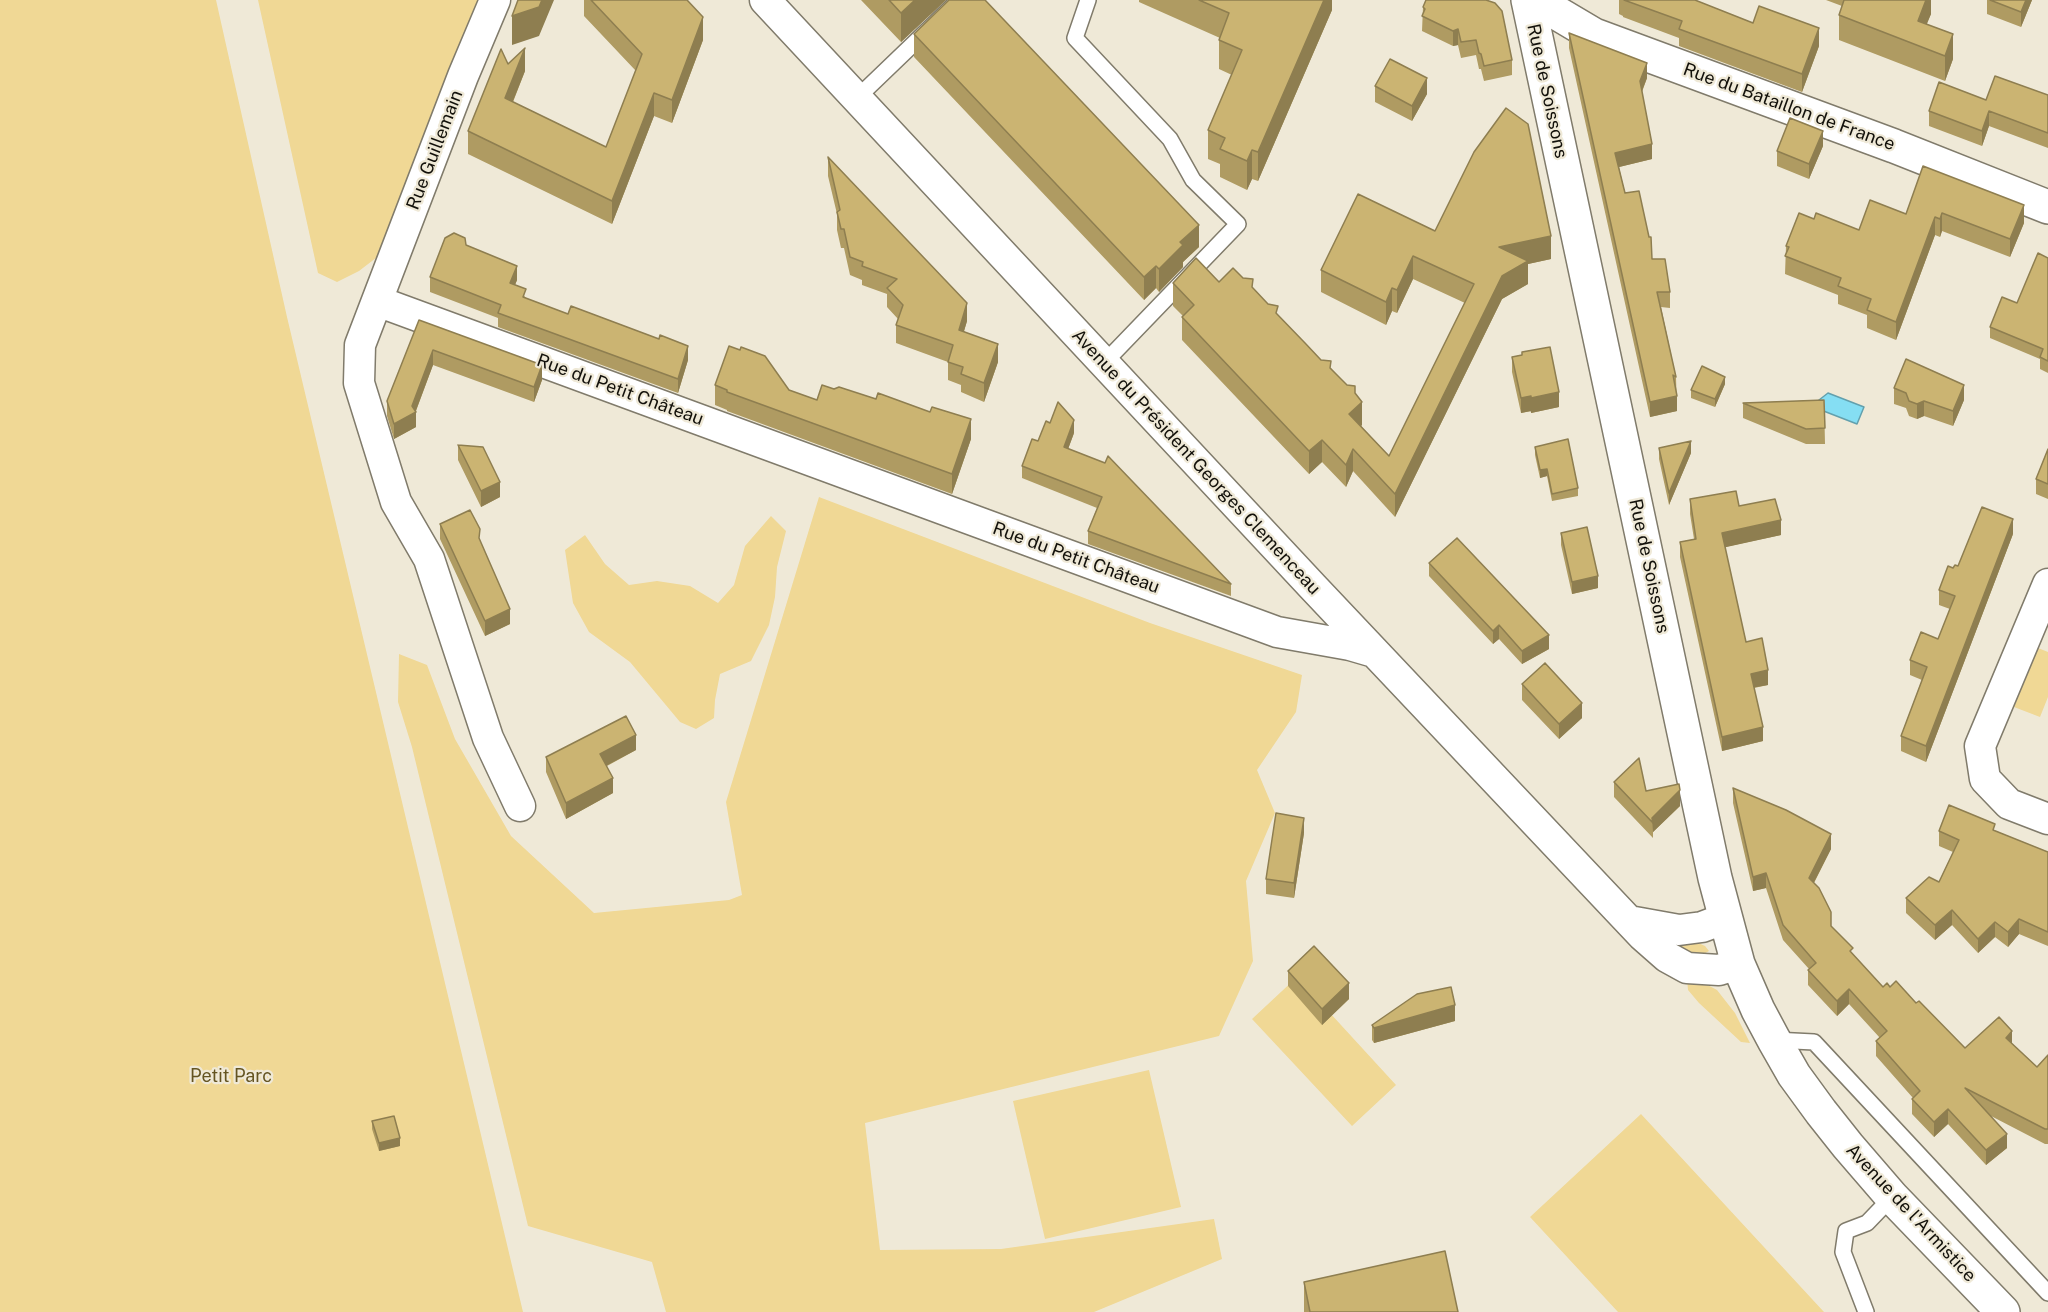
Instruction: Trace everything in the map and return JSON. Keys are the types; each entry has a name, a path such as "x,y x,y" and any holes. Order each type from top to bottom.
{"main road":[{"name":"Rue de Soissons","path":"1528,0 1715,878 1738,964 1758,1010 1794,1075 1821,1112"},
{"name":"Rue du Bataillon de France","path":"1535,0 1594,35 1894,146 2048,207"},
{"name":"Avenue de l'Armistice","path":"1821,1112 1892,1197 2003,1312"}],"street":[{"name":"Rue Guillemain","path":"377,301 495,0"},
{"name":"Avenue du Président Georges Clemenceau","path":"765,0 1374,652 1629,921 1667,957 1687,968 1719,970 1738,964"},
{"name":"Rue du Petit Château","path":"377,301 1277,632 1350,645 1374,652"},
{"path":"377,301 360,345 359,383 396,502 429,559 488,738 520,806"},
{"path":"2048,584 1980,746 1985,779 2009,804 2048,819"},
{"path":"1629,921 1679,930 1702,927 1726,918"}],"lane":[{"path":"857,98 959,0"},
{"path":"1088,0 1075,38 1170,139 1193,180 1238,224 1104,363"},
{"path":"1774,1040 1814,1042 2048,1293"},
{"path":"1866,1312 1843,1252 1846,1231 1867,1223 1892,1197"}],"green space":[{"name":"Petit Parc","path":"0,0 216,0 287,317 523,1312 0,1312"},
{"path":"258,0 488,0 385,251 359,271 337,282 318,273"},
{"path":"819,497 1150,623 1302,675 1296,712 1257,770 1275,813 1246,881 1253,961 1219,1036 865,1123 880,1250 1001,1249 1214,1219 1222,1259 1094,1312 666,1312 652,1262 528,1226 412,747 398,702 399,654 427,665 455,739 511,836 594,913 729,900 742,895 726,802"},
{"path":"771,516 786,531 777,567 775,597 769,625 751,661 720,674 714,718 696,729 680,722 630,662 589,632 573,603 565,550 585,535 605,564 629,585 657,581 690,586 718,603 734,585 745,546"},
{"path":"2038,648 2048,652 2048,697 2040,717 2014,707"},
{"path":"1651,934 1694,941 1705,946 1709,951 1698,957"},
{"path":"1297,977 1396,1085 1352,1126 1252,1019"},
{"path":"1687,979 1704,983 1717,990 1735,1013 1750,1043 1741,1042 1699,1003 1688,990"},
{"path":"1149,1070 1181,1207 1045,1239 1013,1101"},
{"path":"1641,1114 1824,1312 1618,1312 1530,1217"}],"water":[{"path":"1828,393 1864,407 1857,424 1821,410 1819,400"}],"building":[{"path":"518,0 542,0 539,7 512,16"},
{"path":"591,0 687,0 703,17 672,100 654,93 612,201 468,131 501,49 508,64 525,48 505,98 606,147 642,54"},
{"path":"889,0 915,0 901,13"},
{"path":"949,0 985,0 1199,225 1180,242 1183,245 1159,269 1156,266 1144,277 914,34"},
{"path":"1199,0 1324,0 1258,152 1252,150 1247,161 1220,149 1225,138 1208,130 1242,50 1219,40 1229,13"},
{"path":"1426,0 1486,0 1495,3 1502,11 1512,60 1484,66 1476,40 1461,42 1458,29 1453,31 1422,16"},
{"path":"1624,0 1695,0 1753,23 1759,6 1819,28 1802,74 1679,29 1682,21"},
{"path":"1844,0 1926,0 1918,21 1953,34 1945,56 1839,15"},
{"path":"1990,0 2026,0 2021,12"},
{"path":"1569,33 1647,63 1640,81 1652,144 1615,153 1625,193 1639,191 1649,237 1651,237 1652,259 1665,259 1670,292 1657,292 1676,377 1673,375 1677,396 1650,402"},
{"path":"1390,59 1427,78 1412,106 1375,86"},
{"path":"1995,76 2048,95 2048,133 1989,111 1982,131 1929,111 1939,82 1986,100"},
{"path":"1506,108 1528,124 1551,236 1499,247 1528,261 1502,276 1395,494 1353,449 1346,465 1322,440 1309,451 1182,317 1194,305 1173,283 1196,258 1219,282 1233,268 1243,278 1253,279 1252,287 1268,304 1278,306 1276,313 1321,360 1331,361 1330,368 1347,385 1355,386 1355,393 1362,402 1349,414 1389,456 1474,284 1413,256 1397,290 1392,288 1386,302 1321,270 1358,194 1435,231 1474,152"},
{"path":"1790,118 1823,131 1809,164 1777,151"},
{"path":"828,157 967,303 959,330 998,344 984,383 961,374 963,367 948,362 953,345 896,325 903,305 887,288 897,279 862,266 863,262 850,257 844,229 841,229 837,212 840,210"},
{"path":"1923,166 2024,205 2010,239 1942,213 1940,219 1935,217 1896,322 1867,310 1871,299 1838,286 1841,278 1785,256 1789,247 1786,246 1799,213 1814,219 1816,213 1859,230 1870,200 1906,214"},
{"path":"454,233 465,238 466,245 517,266 510,283 526,289 523,297 568,314 571,306 659,339 660,335 688,346 678,379 498,313 501,305 430,277 445,238"},
{"path":"2038,253 2048,258 2048,361 2040,357 2043,349 1990,327 2002,297 2017,303"},
{"path":"419,320 542,365 534,387 433,350 412,406 416,412 394,424 387,401"},
{"path":"729,346 740,350 741,347 765,356 789,390 817,400 822,385 834,389 839,387 876,399 878,393 930,412 932,407 971,419 952,474 727,392 715,385"},
{"path":"1550,347 1559,392 1521,398 1512,357 1522,355 1522,352"},
{"path":"1906,359 1964,385 1953,411 1924,401 1917,404 1909,401 1906,393 1894,388"},
{"path":"1702,366 1725,377 1715,399 1691,390"},
{"path":"1824,400 1825,428 1806,429 1743,403"},
{"path":"1058,402 1074,420 1064,447 1105,463 1108,456 1231,584 1088,531 1102,497 1022,466 1032,439 1038,441 1046,421 1050,423"},
{"path":"1568,439 1578,488 1552,494 1547,469 1540,470 1535,447"},
{"path":"1691,441 1669,493 1659,448"},
{"path":"458,445 483,447 500,482 481,491"},
{"path":"2048,449 2048,484 2036,479"},
{"path":"1736,491 1739,506 1775,499 1781,520 1722,533 1746,642 1762,638 1768,670 1751,674 1763,727 1722,737 1680,542 1696,539 1690,499"},
{"path":"1982,507 2013,519 1926,746 1901,736 1927,667 1910,660 1921,632 1938,639 1955,596 1939,590 1948,566 1953,568 1955,565 1958,566"},
{"path":"470,510 480,529 479,538 510,609 485,621 440,524"},
{"path":"1587,527 1598,576 1572,582 1561,533"},
{"path":"1457,538 1549,635 1522,651 1499,625 1493,631 1429,563"},
{"path":"1545,663 1582,703 1559,724 1522,684"},
{"path":"626,716 636,735 600,754 613,778 566,803 546,757"},
{"path":"1639,758 1646,791 1679,784 1680,790 1652,818 1653,823 1614,782"},
{"path":"1733,788 1786,810 1831,834 1809,878 1819,888 1831,912 1831,926 1853,948 1850,951 1883,987 1887,983 1890,987 1896,981 1916,1003 1919,1001 1965,1048 1999,1017 2012,1031 2006,1038 2037,1067 2048,1055 2048,1129 1965,1088 2007,1134 1986,1150 1948,1109 1934,1122 1912,1099 1920,1091 1876,1041 1887,1031 1849,989 1837,1001 1808,970 1816,963 1783,925 1766,873 1753,877"},
{"path":"1949,805 1995,824 1993,830 2048,852 2048,932 2019,919 2008,932 1995,922 1978,939 1952,910 1935,925 1906,898 1929,877 1939,882 1959,840 1939,831"},
{"path":"1276,813 1304,818 1294,883 1266,879"},
{"path":"1314,946 1349,983 1322,1009 1288,971"},
{"path":"1451,987 1455,1005 1374,1028 1372,1025 1417,994"},
{"path":"394,1116 400,1138 379,1143 372,1121"},
{"path":"1445,1251 1458,1312 1310,1312 1304,1282"}]}
